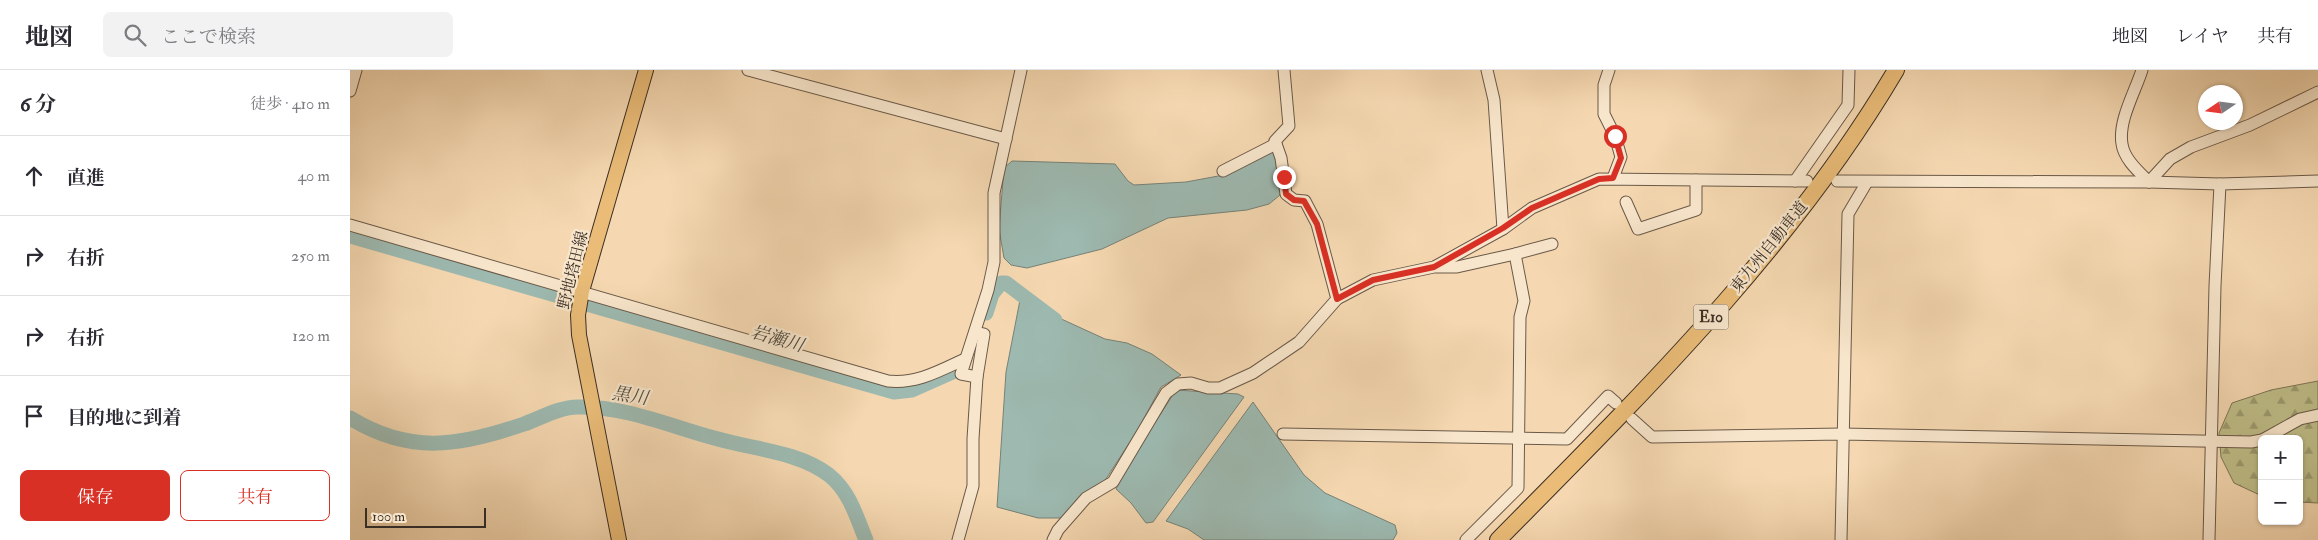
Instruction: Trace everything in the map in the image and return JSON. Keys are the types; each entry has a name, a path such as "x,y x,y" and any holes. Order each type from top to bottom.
{"highway":[{"name":"東九州自動車道","path":"1498,540 1621,415 1746,277 1829,171 1896,70"}],"main road":[{"name":"野地塔田線","path":"621,539 579,335 578,315 582,291 646,70"}],"street":[{"path":"350,91 356,70"},
{"path":"748,70 1006,139"},
{"path":"977,377 961,374 975,332 994,262 994,193 1021,70"},
{"path":"1284,70 1289,126 1275,141 1286,194 1294,200 1304,201 1317,224 1337,299"},
{"path":"1487,70 1494,100 1503,228"},
{"path":"1608,70 1604,85 1604,114 1615,136 1621,158 1613,178"},
{"path":"1795,181 1848,105 1849,70"},
{"path":"2142,70 2122,130 2122,146 2133,165 2149,182"},
{"path":"2149,182 2170,159 2191,148 2250,126 2318,92"},
{"path":"1223,171 1276,144"},
{"path":"1434,267 1503,228 1532,208 1599,179 1807,181"},
{"path":"1626,202 1638,229 1696,210 1696,180"},
{"path":"1837,181 2220,184 2318,181"},
{"path":"1841,540 1848,214 1867,182"},
{"path":"2209,540 2220,184"},
{"path":"350,225 888,381 904,382 921,379 965,359"},
{"path":"1053,540 1058,530 1086,498 1113,482 1166,393 1178,384 1191,383 1208,388 1220,388 1253,373 1299,342 1337,299 1373,280 1434,267 1457,267 1552,244"},
{"path":"1466,540 1518,488 1520,317 1524,301 1515,254"},
{"path":"958,540 973,486 973,439 977,377 984,334 975,332"},
{"path":"1283,434 1566,439 1608,396 1616,403"},
{"path":"2270,435 2300,419 2318,414"},
{"path":"1632,419 1652,437 1842,434 2211,441 2258,439"}],"green space":[{"path":"2318,381 2318,503 2303,502 2303,435 2258,435 2258,494 2234,483 2221,457 2219,433 2232,403 2271,390"}],"water":[{"path":"1270,150 1273,151 1279,171 1280,195 1269,204 1247,210 1168,218 1102,249 1027,268 1011,265 1004,258 999,229 1004,168 1012,161 1115,164 1128,181 1134,185 1186,182 1229,174"},
{"path":"1020,300 1051,322 1057,317 1105,339 1127,343 1152,354 1181,375 1161,387 1137,431 1104,482 1061,518 1038,518 997,507 1006,372"},
{"path":"1176,390 1238,394 1244,397 1153,522 1146,523 1131,503 1116,489 1129,463"},
{"path":"1253,402 1304,475 1325,493 1395,525 1397,533 1393,540 1204,540 1188,529 1166,521"}],"waterway":[{"name":"岩瀬川","path":"350,236 573,300"},
{"name":"岩瀬川","path":"986,313 992,294 1001,283 1006,283 1055,320"},
{"name":"岩瀬川","path":"587,304 894,392 912,390 955,371"},
{"name":"黒川","path":"350,418 372,430 394,438 436,443 457,442 501,432 571,407 614,410 649,418 718,439 790,456 817,467 829,475 842,489 852,505 866,540"}],"route":[{"path":"1284,177 1286,194 1294,200 1304,201 1317,224 1337,299 1373,280 1434,267 1512,223 1532,208 1599,179 1613,178 1621,158 1615,136"}]}
